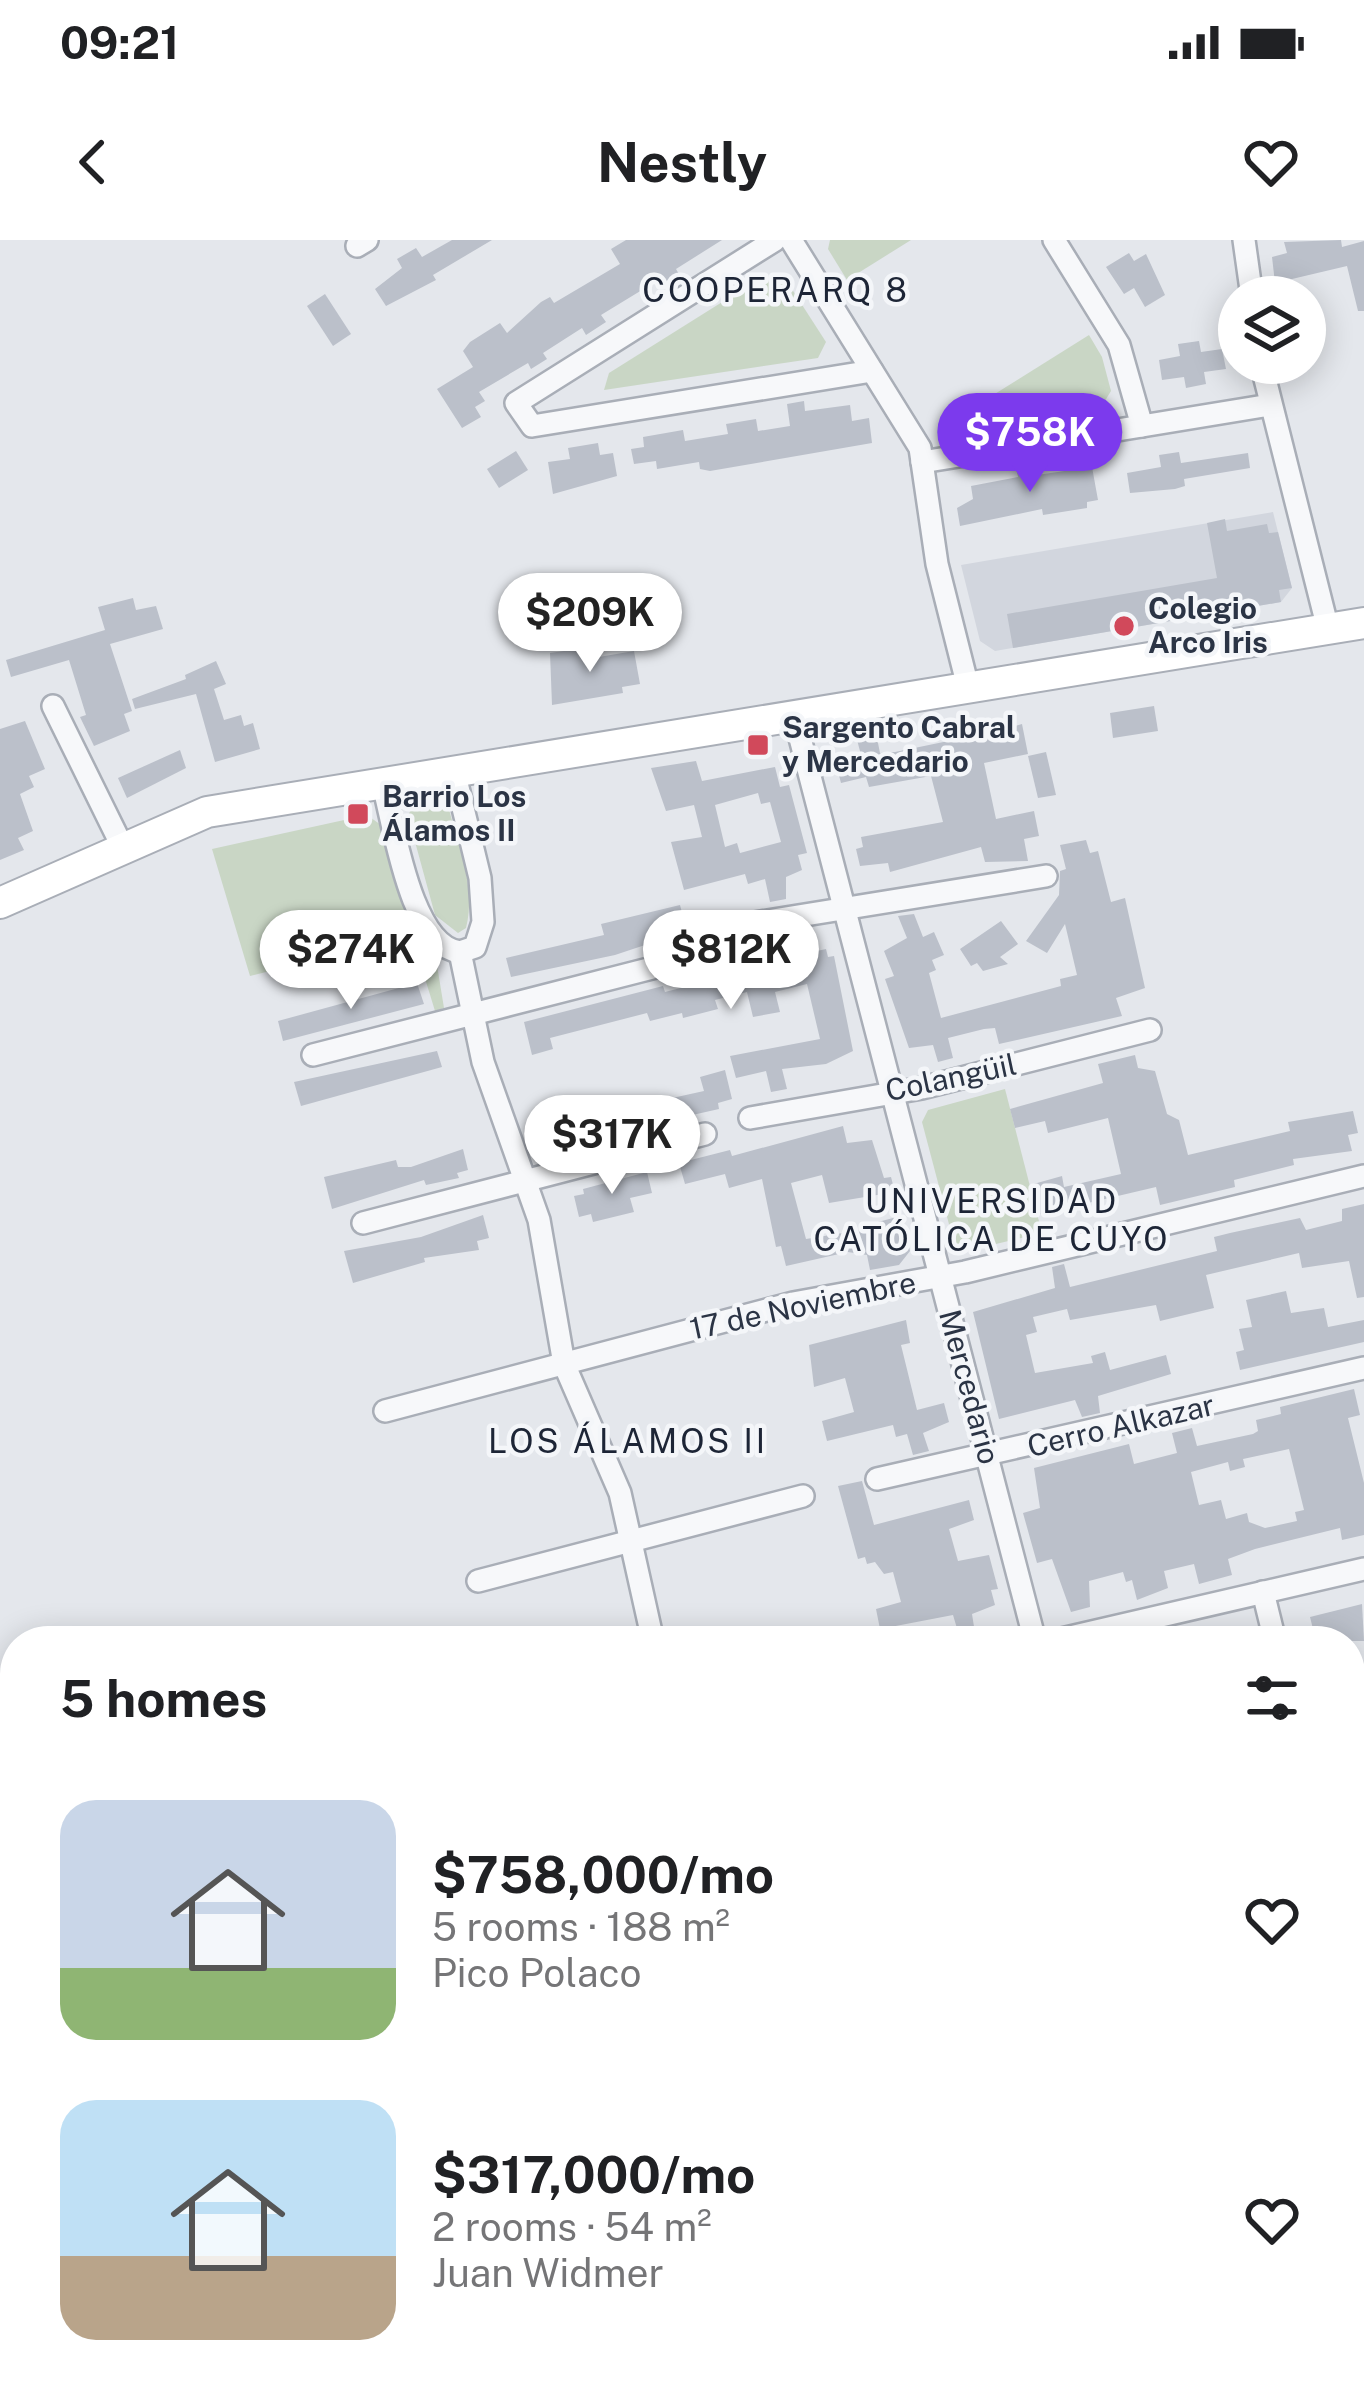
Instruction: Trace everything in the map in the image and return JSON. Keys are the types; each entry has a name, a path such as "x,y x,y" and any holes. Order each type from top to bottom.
{"main road":[{"path":"0,903 207,812 1364,623"}],"street":[{"path":"775,240 516,404 532,426 872,371"},
{"path":"791,240 920,448 938,564 968,687"},
{"path":"1054,240 1120,345 1142,426"},
{"path":"1244,240 1249,276"},
{"path":"1266,384 1328,629"},
{"path":"922,463 1270,405"},
{"path":"53,706 123,848"},
{"name":"Mercedario","path":"794,715 1031,1626"},
{"path":"454,771 480,878 483,922 467,950 472,1014 483,1062 543,1237 564,1364 612,1472 634,1540 650,1626"},
{"path":"382,781 414,899 437,943 467,950"},
{"path":"730,927 1046,876"},
{"path":"313,1055 664,964"},
{"name":"Colangüil","path":"750,1118 892,1092 1150,1030"},
{"path":"363,1223 706,1134"},
{"name":"17 de Noviembre","path":"385,1411 793,1303 940,1276 1364,1176"},
{"name":"Cerro Alkazar","path":"877,1479 1364,1368"},
{"path":"478,1582 803,1496"},
{"path":"1117,1626 1364,1569"},
{"path":"1263,1592 1271,1626"}],"shaded area":[{"name":"Colegio Arco Iris","path":"1273,512 1292,588 1281,602 995,651 980,641 961,565"}],"green space":[{"path":"830,240 911,240 847,280 828,249"},
{"path":"765,275 786,280 826,342 818,358 604,390 609,373"},
{"path":"1089,335 1102,357 1111,391 1100,409 959,431 945,425"},
{"path":"448,805 468,881 469,913 466,928 458,933 435,915 408,816 412,807"},
{"path":"367,815 381,825 412,936 250,976 212,849"},
{"path":"412,936 436,959 444,1008 435,1011"},
{"path":"1005,1089 1042,1233 962,1252 955,1247 922,1122 928,1110"}],"building":[{"path":"452,240 492,240 433,275 436,280 386,306 375,289 402,268 397,259 416,248 422,257"},
{"path":"626,240 722,240 676,269 680,276 664,286 660,279 601,315 606,322 586,335 582,328 543,353 547,359 531,369 528,363 479,392 485,401 475,407 481,417 462,428 437,389 473,367 463,351 470,342 500,323 507,333 541,302 550,297 554,303 620,264 611,249"},
{"path":"1341,240 1342,247 1364,241 1364,311 1358,311 1347,266 1305,276 1274,276 1272,257 1287,253 1284,242"},
{"path":"1129,253 1134,261 1146,254 1165,295 1145,307 1134,288 1124,294 1106,267"},
{"path":"325,294 351,334 333,346 307,306"},
{"path":"1199,341 1201,352 1218,350 1218,370 1204,372 1206,384 1186,388 1184,377 1162,380 1159,360 1180,356 1178,344"},
{"path":"804,401 805,411 850,405 852,421 869,418 872,443 710,471 700,469 699,462 657,469 656,461 634,464 631,449 644,447 643,437 683,430 685,441 728,434 726,424 756,419 758,431 790,426 787,404"},
{"path":"598,443 600,455 613,453 617,476 553,494 548,462 570,459 568,448"},
{"path":"516,451 528,470 499,488 487,469"},
{"path":"1179,452 1181,463 1248,453 1250,468 1184,479 1185,486 1175,489 1130,493 1127,473 1161,467 1159,455"},
{"path":"1035,465 1037,475 1092,467 1098,500 1087,502 1087,508 1043,515 1042,509 960,526 957,508 973,499 971,486 1018,477 1016,468"},
{"path":"1225,519 1227,531 1267,524 1269,533 1278,532 1292,588 1279,590 1281,602 1013,648 1007,614 1217,578 1207,523"},
{"path":"133,598 136,610 156,606 163,629 110,644 132,711 124,714 130,731 94,746 80,717 86,715 69,660 11,677 6,660 105,630 98,607"},
{"path":"591,647 593,658 634,651 640,684 622,687 623,693 552,705 550,653"},
{"path":"216,661 226,684 214,689 224,720 241,715 244,726 253,723 260,749 215,762 196,694 135,709 132,699 186,679 185,675"},
{"path":"1154,706 1158,731 1113,738 1110,713"},
{"path":"1013,717 1015,726 1022,724 1028,754 984,763 996,819 1034,811 1039,836 1024,839 1028,861 985,862 981,847 890,872 888,863 860,866 856,849 863,847 861,837 943,822 931,776 869,787 866,777 841,783 836,764 861,755 856,736 876,733 880,753 895,752 987,733 985,723"},
{"path":"25,721 45,769 29,776 34,787 20,794 33,831 18,838 24,850 0,860 0,729"},
{"path":"180,750 186,768 127,798 118,778"},
{"path":"1046,752 1056,795 1038,798 1028,756"},
{"path":"696,761 702,781 775,767 780,787 789,785 807,853 798,855 802,870 786,877 786,899 770,902 765,879 748,884 745,874 684,890 671,842 702,837 694,805 666,811 651,768","holes":["758,793 761,804 770,802 781,842 740,853 737,843 725,847 715,805"]},
{"path":"1086,840 1090,853 1098,851 1111,902 1125,898 1145,988 1116,998 1122,1016 999,1044 995,1028 948,1038 953,1058 938,1062 933,1045 909,1048 885,979 894,976 884,951 907,938 898,916 914,914 923,937 934,932 944,955 932,960 936,970 929,973 941,1018 1061,986 1060,979 1077,975 1065,924 1047,953 1026,941 1059,895 1060,871 1066,869 1060,845"},
{"path":"680,905 687,931 615,955 511,977 506,958 604,935 601,924"},
{"path":"1001,921 1018,944 1000,957 1008,964 983,971 977,963 971,966 960,949"},
{"path":"826,949 828,957 834,956 853,1051 826,1064 782,1069 787,1089 771,1092 766,1071 736,1078 730,1056 820,1039 807,984 775,992 780,1012 753,1017 747,992 715,1000 718,1009 683,1018 682,1013 650,1021 647,1013 550,1038 553,1049 532,1055 524,1022 663,986 665,992 708,981 706,974 759,964 758,959 775,955 776,960"},
{"path":"417,983 424,1004 283,1041 278,1021"},
{"path":"437,1051 442,1067 301,1106 294,1082"},
{"path":"1135,1055 1138,1068 1155,1071 1167,1114 1179,1120 1188,1155 1290,1131 1288,1122 1353,1111 1358,1133 1348,1135 1352,1151 1293,1159 1294,1165 1234,1180 1235,1187 1160,1205 1156,1187 1037,1215 1030,1185 1062,1176 1064,1187 1121,1174 1108,1118 1048,1133 1045,1121 1015,1128 1010,1109 1103,1083 1098,1064"},
{"path":"725,1070 732,1099 718,1103 719,1109 559,1145 551,1116 625,1101 627,1108 704,1091 700,1077"},
{"path":"843,1126 847,1143 872,1140 884,1178 891,1177 895,1192 829,1203 822,1175 791,1183 806,1239 867,1229 866,1225 901,1216 910,1251 899,1265 870,1270 867,1255 848,1252 786,1266 781,1246 776,1247 762,1179 729,1188 725,1174 685,1184 679,1163 730,1150 732,1156"},
{"path":"463,1149 468,1170 457,1173 459,1178 426,1185 424,1180 332,1209 324,1177 396,1160 398,1167 411,1167"},
{"path":"647,1172 652,1193 630,1198 634,1212 593,1222 591,1214 579,1217 574,1196 584,1194 583,1189"},
{"path":"1364,1204 1364,1297 1357,1298 1349,1261 1302,1268 1299,1253 1206,1275 1214,1308 1160,1321 1156,1305 1070,1320 1067,1309 1033,1317 1037,1332 1026,1335 1035,1373 1093,1363 1091,1356 1105,1352 1110,1370 1166,1355 1171,1374 1098,1396 1100,1413 1082,1417 1075,1400 999,1419 973,1312 1055,1288 1052,1267 1064,1264 1070,1287 1217,1251 1214,1237 1230,1233 1300,1218 1306,1230 1342,1221 1342,1209"},
{"path":"483,1215 489,1238 477,1241 479,1250 424,1258 425,1262 353,1283 344,1251 421,1237"},
{"path":"1286,1291 1291,1313 1324,1308 1328,1327 1364,1320 1364,1342 1240,1370 1236,1352 1244,1350 1239,1329 1252,1327 1246,1300"},
{"path":"906,1320 910,1343 901,1345 917,1410 944,1403 949,1422 923,1433 929,1451 913,1455 907,1434 896,1437 893,1425 827,1441 822,1421 854,1412 845,1378 814,1387 809,1345"},
{"path":"1354,1389 1360,1415 1348,1418 1364,1483 1364,1535 1342,1540 1340,1528 1255,1549 1228,1559 1232,1575 1199,1584 1194,1564 1164,1571 1168,1588 1137,1600 1132,1580 1126,1582 1123,1572 1089,1581 1090,1607 1071,1612 1052,1559 1037,1563 1023,1513 1040,1508 1034,1468 1129,1444 1134,1464 1177,1453 1172,1433 1192,1428 1197,1446 1253,1434 1258,1431 1256,1420 1281,1414 1280,1407","holes":["1289,1449 1304,1510 1295,1512 1297,1521 1265,1528 1249,1522 1247,1513 1226,1519 1221,1500 1199,1505 1191,1472 1228,1462 1230,1471 1245,1467 1243,1459"]},
{"path":"862,1481 874,1525 969,1500 974,1520 949,1529 958,1561 989,1555 998,1589 991,1590 995,1605 972,1614 974,1626 956,1626 953,1615 879,1626 876,1609 901,1602 893,1572 884,1574 875,1562 858,1559 838,1486"},
{"path":"1362,1604 1363,1626 1312,1626 1310,1617"}],"place":[{"name":"Colegio Arco Iris","path":"1124,626"},
{"name":"Sargento Cabral y Mercedario","path":"758,745"},
{"name":"Barrio Los Álamos II","path":"358,814"}],"district":[{"name":"COOPERARQ 8","path":"776,290"},
{"name":"UNIVERSIDAD CATÓLICA DE CUYO","path":"992,1220"},
{"name":"LOS ÁLAMOS II","path":"628,1441"}]}
